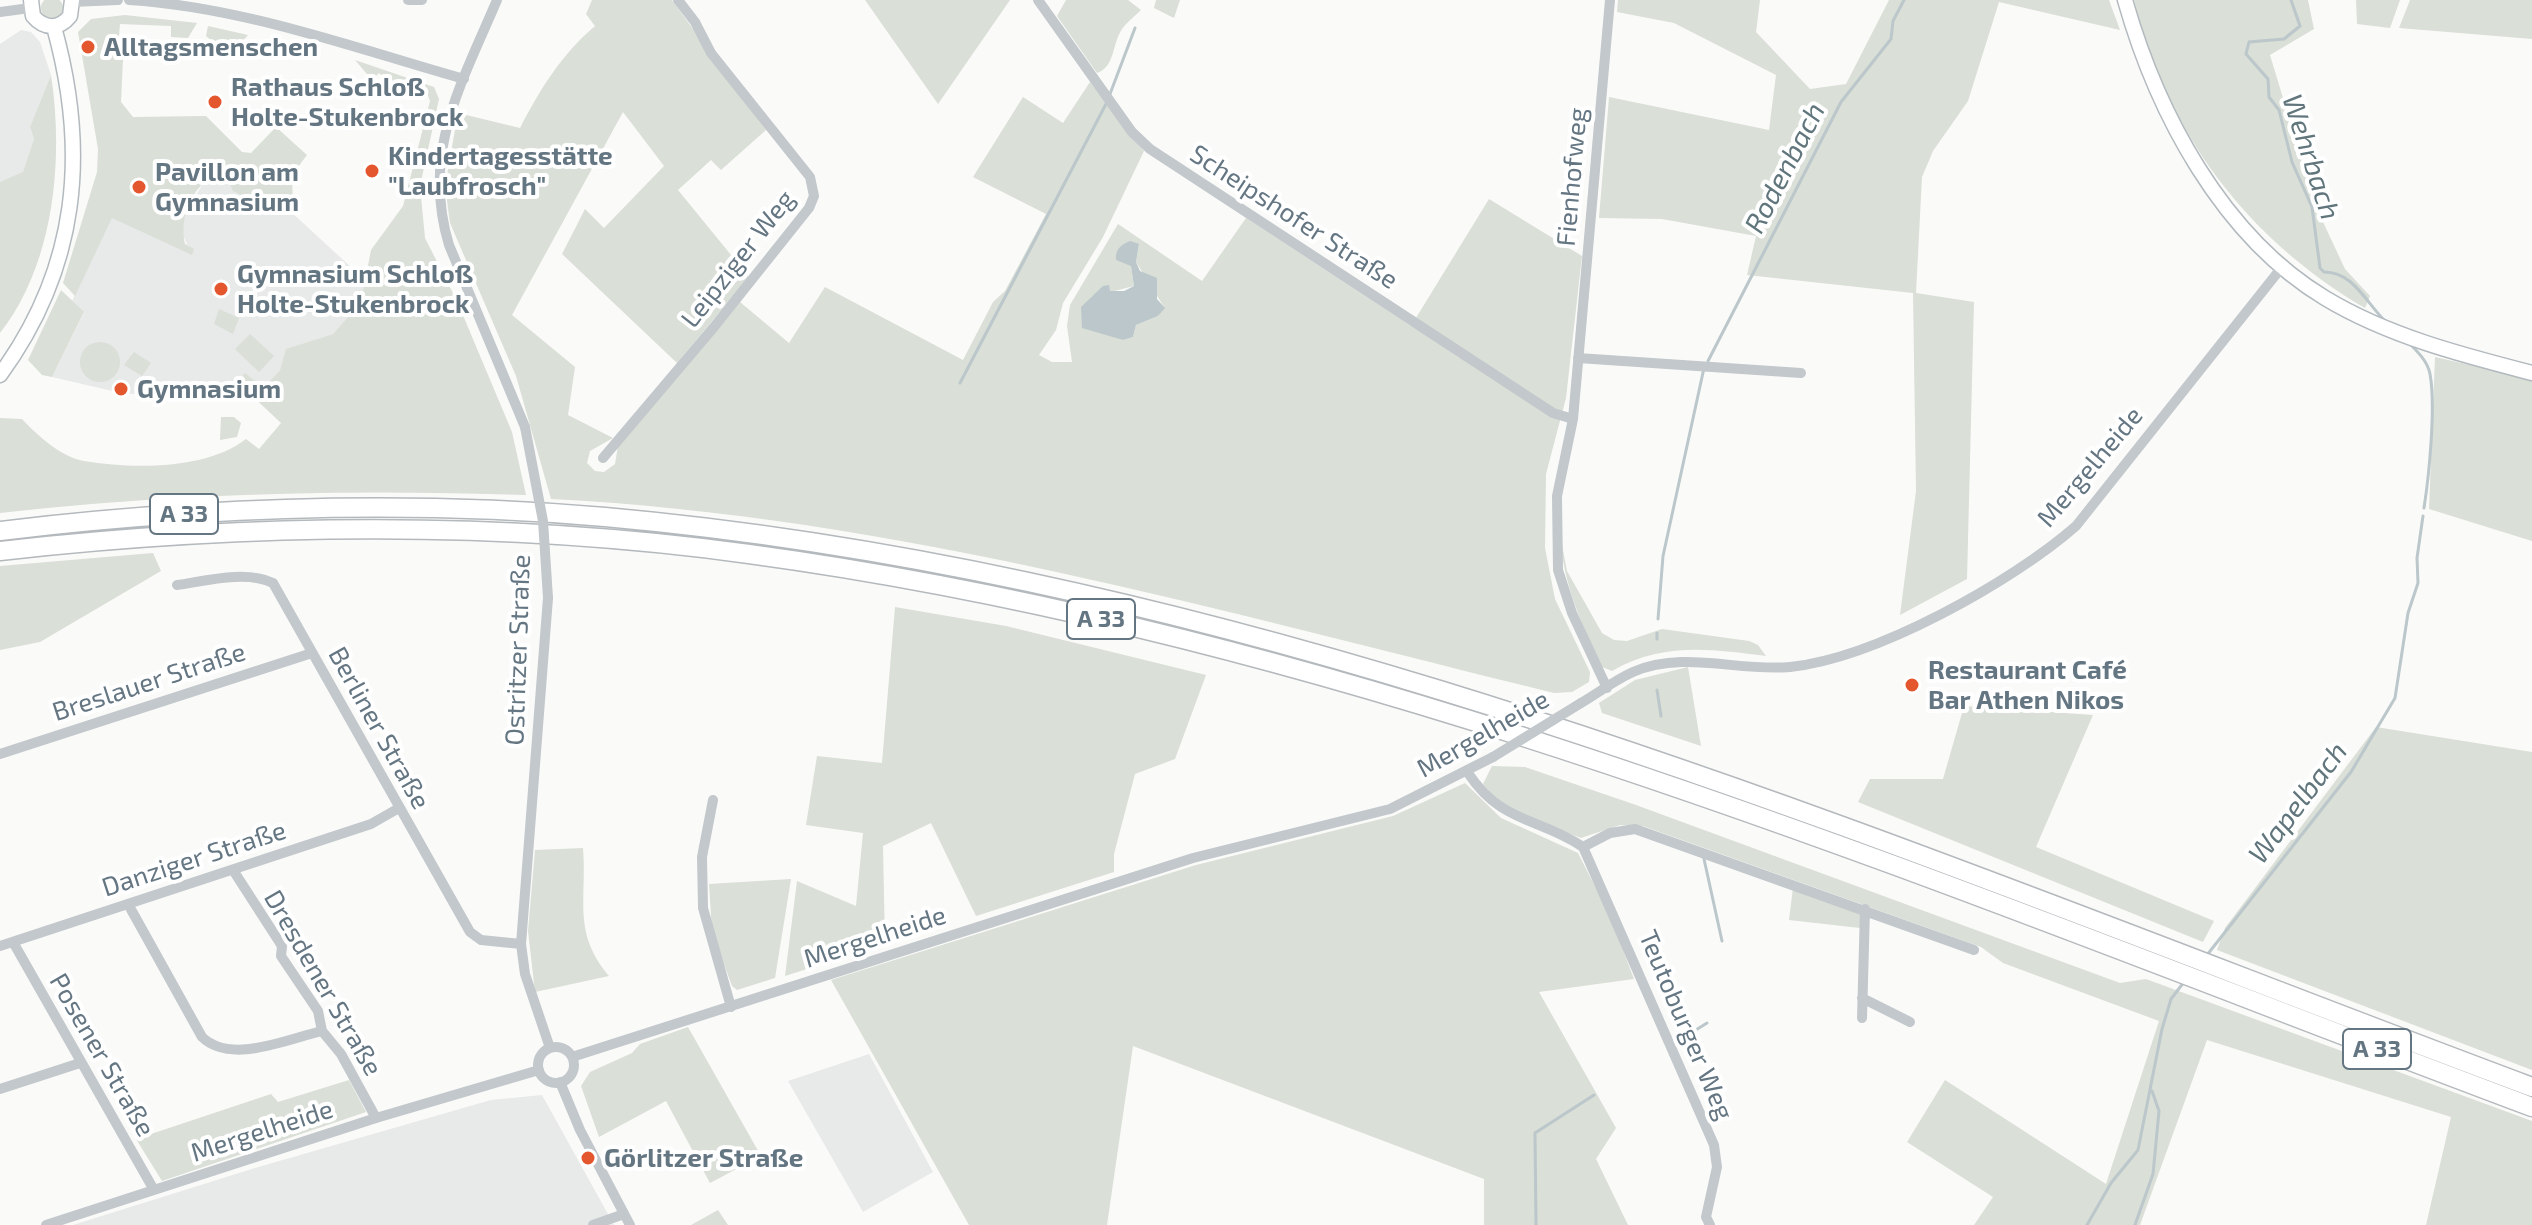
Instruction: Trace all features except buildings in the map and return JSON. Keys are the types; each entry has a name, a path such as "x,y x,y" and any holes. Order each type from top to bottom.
{"highway":[{"name":"A 33","path":"0,531 220,511 369,508 485,510 603,517 729,531 917,559 1086,594 1261,637 1494,706 1788,805 2176,952 2224,981 2532,1107"},
{"name":"A 33","path":"0,551 225,532 352,528 481,530 745,553 913,579 1131,626 1427,706 1792,828 2154,965 2224,981 2532,1087"}],"street":[{"path":"0,12 30,4 38,22 54,27 66,21 72,1 118,0"},
{"path":"129,0 203,4 464,79"},
{"path":"408,0 422,0"},
{"name":"Ostritzer Straße","path":"497,0 441,144 437,176 440,216 525,427 543,521 548,598 521,944 525,974 550,1048"},
{"name":"Leipziger Weg","path":"603,458 714,327 809,208 814,196 810,177 711,53 695,22 678,0"},
{"name":"Scheipshofer Straße","path":"1038,0 1132,132 1150,149 1553,413 1573,419"},
{"name":"Fienhofweg","path":"1607,688 1572,613 1558,570 1557,496 1573,419 1610,0"},
{"path":"2125,0 2150,74 2179,135 2221,200 2282,267 2325,298 2372,322 2437,347 2532,373"},
{"path":"1,370 28,334 48,293 70,216 73,124 68,82 54,27"},
{"name":"Mergelheide","path":"572,1057 1193,858 1390,809 1468,773 1633,672 1667,663 1789,667 1834,659 1911,629 2046,552 2076,526 2282,267"},
{"path":"1578,358 1801,373"},
{"name":"Berliner Straße","path":"177,585 224,578 264,578 273,583 470,932 481,940 521,944"},
{"name":"Breslauer Straße","path":"0,754 312,653"},
{"path":"1468,773 1498,808 1566,836 1583,847 1610,833 1635,829 1974,950"},
{"path":"713,800 702,857 703,908 731,1007"},
{"name":"Danziger Straße","path":"0,946 371,824 399,808"},
{"name":"Teutoburger Weg","path":"1583,847 1714,1145 1717,1167 1706,1217 1710,1225"},
{"name":"Dresdener Straße","path":"233,870 282,946 281,956 318,1011 322,1031 341,1054 376,1118"},
{"path":"128,904 202,1037 211,1046 237,1050 322,1031"},
{"path":"1862,1018 1865,909"},
{"name":"Posener Straße","path":"13,942 154,1190"},
{"path":"1862,998 1910,1022"},
{"path":"550,1048 566,1050 572,1057 572,1073 560,1082 549,1082 539,1070 539,1059 550,1048"},
{"path":"0,1089 80,1063"},
{"name":"Mergelheide","path":"46,1225 376,1118 539,1070"},
{"path":"560,1082 580,1130 630,1225"},
{"path":"593,1225 624,1214"}],"shaded area":[{"path":"52,-3 63,8 52,19 41,8"},
{"path":"592,0 672,0 766,130 721,170 711,160 678,190 749,277 677,363 562,254 585,209 604,228 664,166 623,112 512,315 575,367 568,415 613,438 590,451 587,463 595,471 604,472 615,464 618,446 740,302 789,343 825,287 963,360 993,302 1005,291 1046,214 973,177 1023,97 1063,123 1090,82 1144,151 1103,237 1063,303 1056,330 1039,355 1052,362 1072,362 1067,326 1070,305 1118,224 1202,281 1246,218 1411,326 1489,199 1582,256 1566,398 1546,474 1545,548 1555,599 1590,672 1589,682 1572,692 1554,693 1182,601 931,546 805,525 678,509 551,499 516,376 450,223 445,186 458,113 520,128 553,73 595,26 586,14","holes":["1139,244 1136,262 1164,307 1158,316 1136,325 1133,337 1123,340 1090,328 1091,297 1134,286 1131,265 1116,260"]},
{"path":"865,0 1010,0 938,104"},
{"path":"1066,0 1128,0 1141,10 1122,29 1107,66 1097,73 1057,16"},
{"path":"1156,0 1180,0 1174,18 1154,8"},
{"path":"1618,0 1760,0 1756,32 1810,89 1846,84 1889,0 2109,0 2120,30 1999,2 1968,101 1933,151 1922,177 1916,293 1974,302 1967,579 1900,615 1916,491 1913,293 1747,275 1756,236 1662,219 1599,218 1609,97 1769,130 1776,75 1674,23 1617,12"},
{"path":"2134,0 2308,0 2314,29 2270,55 2316,207 2345,269 2370,296 2365,308 2284,249 2249,215 2218,178 2190,138 2167,95"},
{"path":"2356,0 2400,0 2390,28 2357,24"},
{"path":"2410,0 2532,0 2532,39 2399,28"},
{"path":"125,15 197,23 188,38 171,37 171,26 120,24 117,58 123,59 121,102 133,117 206,116 242,152 251,153 276,127 307,155 292,175 293,206 289,210 271,194 261,204 233,191 226,175 206,182 191,199 184,222 185,244 194,249 192,255 112,218 75,296 63,283 97,172 98,149 78,32 91,19"},
{"path":"208,26 248,35 229,56 206,36"},
{"path":"21,30 31,32 40,42 51,75 30,127 34,139 23,173 0,182 0,44"},
{"path":"355,60 434,87 439,99 420,186 425,238 457,301 512,432 526,495 394,492 263,494 131,501 0,513 0,418 22,419 50,444 75,459 147,466 211,457 246,439 259,449 281,423 248,392 235,390 234,385 245,373 257,383 268,383 280,370 286,349 333,334 361,302 371,250 403,206 430,101 426,90 408,84 400,93 379,73 372,80"},
{"path":"51,75 56,141 51,210 33,276 0,333 0,182 23,172 34,139 30,127"},
{"name":"Gymnasium Schloß Holte-Stukenbrock","path":"215,175 226,175 231,181 271,194 366,281 361,302 333,334 287,349 280,370 268,383 234,385 233,401 121,393 52,377 84,313 72,301 112,217 189,249 182,233 185,215 202,185"},
{"path":"1130,241 1139,244 1136,262 1140,271 1157,278 1157,299 1165,308 1158,316 1136,325 1133,337 1123,340 1082,328 1081,307 1103,286 1109,285 1110,291 1124,291 1134,286 1131,266 1116,260 1119,248"},
{"path":"61,290 84,312 52,377 42,375 28,360"},
{"path":"219,309 239,318 233,334 214,324"},
{"path":"250,334 274,356 259,372 235,349"},
{"path":"100,342 114,348 120,362 114,376 100,382 86,376 80,362 86,348"},
{"path":"134,352 151,363 142,376 124,365"},
{"path":"2435,357 2532,379 2532,541 2429,509"},
{"path":"221,417 234,417 241,423 237,437 220,440"},
{"path":"1560,534 1567,571 1602,633 1614,640 1627,641 1662,629 1749,641 1758,645 1766,656 1687,650 1650,655 1612,671 1602,667 1569,586"},
{"path":"153,553 161,571 40,642 0,650 0,566"},
{"path":"895,607 1006,626 1206,675 1175,759 1135,774 1114,854 1114,872 976,916 931,823 883,846 885,944 785,976 797,881 856,906 863,833 806,825 817,756 882,763"},
{"path":"1688,667 1701,746 1602,713 1599,703 1635,680"},
{"path":"1964,706 2093,715 2036,847 2214,921 2203,942 1858,802 1870,779 1943,779"},
{"path":"2376,727 2532,752 2532,1070 2217,950 2225,928"},
{"path":"1492,766 1525,767 2120,983 2146,979 2532,1121 2532,1225 2426,1225 2451,1117 2207,1040 2140,1225 1974,1225 1993,1197 1907,1142 1945,1080 2106,1184 2159,1021 2003,963 1981,947 1643,826 1620,825 1581,838 1554,828 1515,811 1483,784"},
{"path":"1465,783 1501,818 1578,853 1610,916 1634,979 1539,992 1616,1128 1596,1159 1628,1225 1484,1225 1484,1179 1133,1046 1107,1225 969,1225 831,980 1196,865 1393,816"},
{"path":"583,848 586,930 597,960 609,976 535,992 528,931 535,850"},
{"path":"791,879 775,978 737,990 732,986 712,931 709,884"},
{"path":"1793,888 1861,914 1860,928 1789,920"},
{"path":"688,1027 761,1156 710,1183 666,1101 599,1137 581,1086 590,1072 632,1053 640,1044"},
{"path":"869,1054 933,1172 863,1212 788,1081"},
{"path":"349,1080 366,1112 162,1181 136,1139 271,1094 278,1102"},
{"path":"542,1095 614,1225 73,1225 255,1168 491,1100"},
{"path":"718,1210 728,1225 691,1225"}],"waterway":[{"name":"Rodenbach","path":"1708,361 1841,102 1891,39 1893,21 1904,0"},
{"name":"Wehrbach","path":"2291,0 2300,26 2284,39 2249,42 2246,54 2268,79 2269,97 2279,110 2292,162 2312,207 2320,268 2352,283 2386,322"},
{"path":"1110,94 1135,28"},
{"path":"960,383 1106,104"},
{"name":"Wapelbach","path":"2409,343 2427,365 2432,388 2431,441 2424,508"},
{"name":"Rodenbach","path":"1658,619 1663,556 1704,368"},
{"name":"Wapelbach","path":"2207,955 2351,772 2395,698 2408,613 2418,583 2417,558 2423,516"},
{"name":"Rodenbach","path":"1657,633 1657,639"},
{"name":"Rodenbach","path":"1657,690 1661,716"},
{"name":"Rodenbach","path":"1704,859 1722,941"},
{"name":"Wapelbach","path":"2087,1225 2111,1183 2138,1150 2162,1029 2171,999 2184,982"},
{"name":"Rodenbach","path":"1675,1043 1707,1023"},
{"name":"Wapelbach","path":"2135,1225 2153,1174 2159,1111 2152,1091"},
{"name":"Rodenbach","path":"1536,1225 1535,1133 1594,1095"}],"place":[{"name":"Alltagsmenschen","path":"88,47"},
{"name":"Rathaus Schloß Holte-Stukenbrock","path":"215,102"},
{"name":"Kindertagesstätte \"Laubfrosch\"","path":"372,171"},
{"name":"Pavillon am Gymnasium","path":"139,187"},
{"name":"Gymnasium Schloß Holte-Stukenbrock","path":"221,289"},
{"name":"Gymnasium","path":"121,389"},
{"name":"Restaurant Café Bar Athen Nikos","path":"1912,685"},
{"name":"Görlitzer Straße","path":"588,1158"}]}
